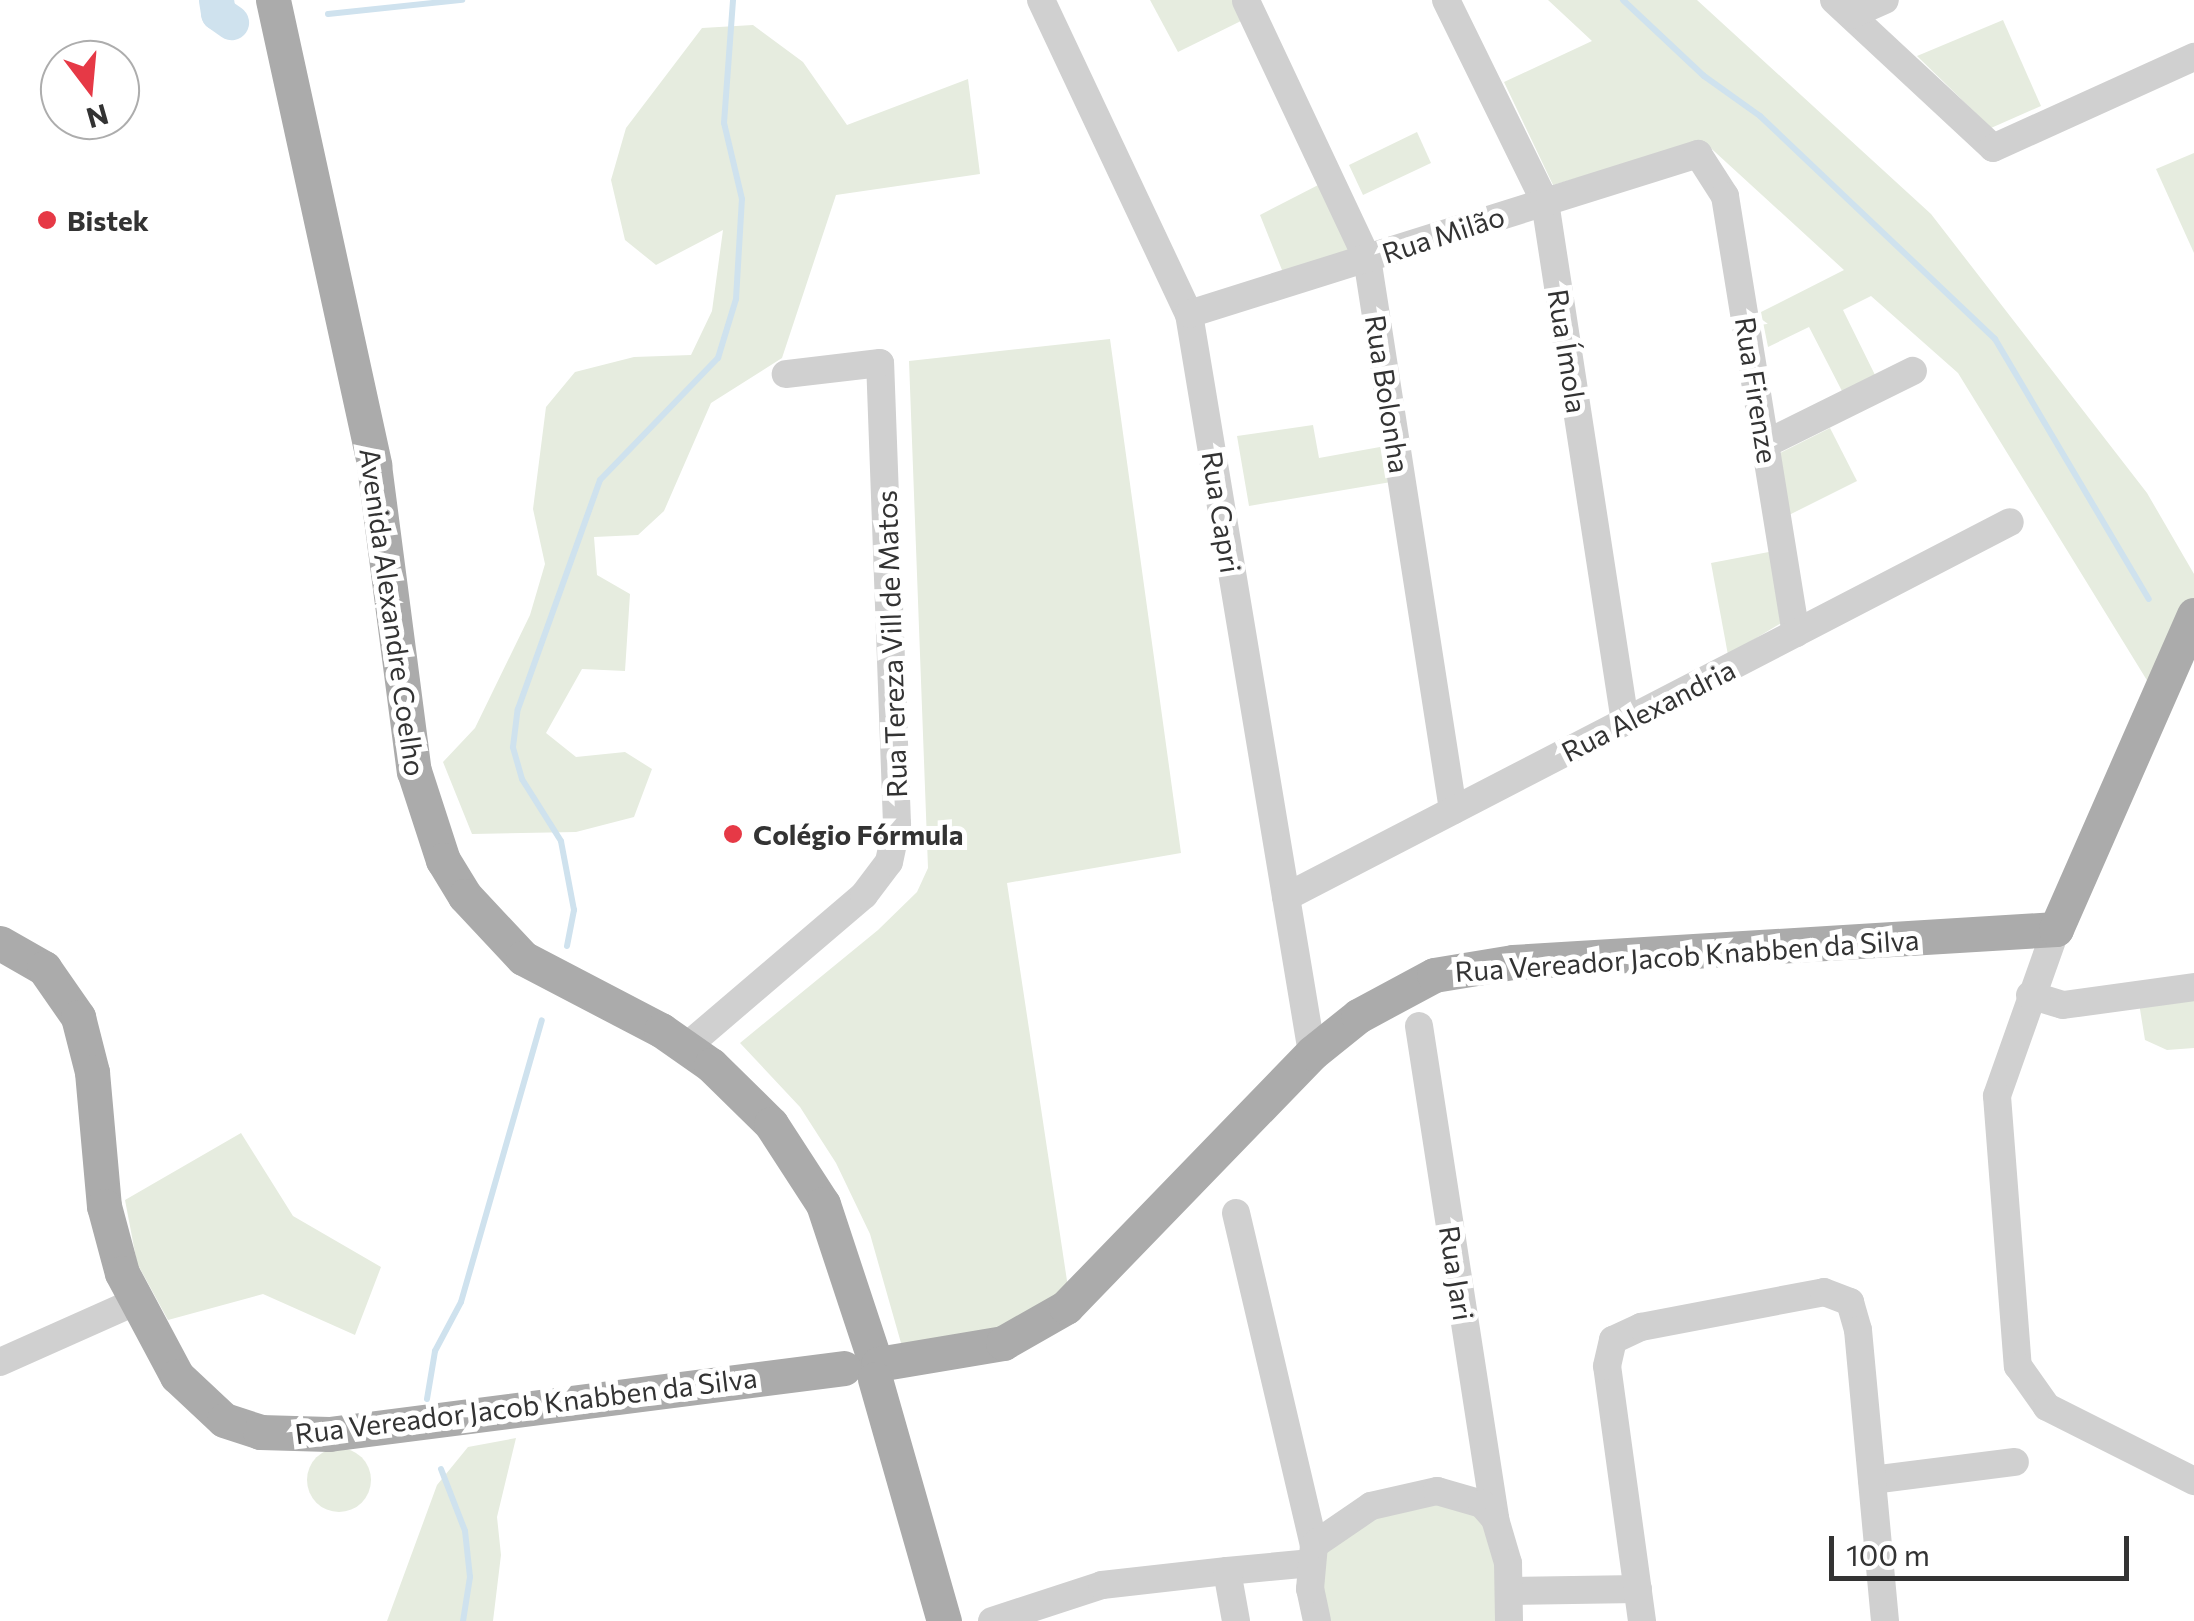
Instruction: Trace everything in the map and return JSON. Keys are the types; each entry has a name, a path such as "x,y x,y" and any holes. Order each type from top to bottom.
{"main road":[{"name":"Avenida Alexandre Coelho","path":"272,0 377,483 414,771 443,860 465,896 523,958 686,1047 750,1100 799,1160 823,1204 852,1286 861,1368 944,1621"},
{"path":"2056,929 2194,615"},
{"name":"Rua Vereador Jacob Knabben da Silva","path":"0,943 44,968 78,1017 92,1072 104,1206 135,1302 198,1401 224,1420 260,1432 329,1434 861,1368 1003,1343 1066,1307 1312,1052 1401,990 1464,966 2056,929"}],"street":[{"name":"Rua Capri","path":"1041,0 1189,314 1312,1052"},
{"name":"Rua Ímola","path":"1446,0 1544,202 1625,722"},
{"path":"1842,8 1885,0"},
{"name":"Rua Bolonha","path":"1246,1 1367,258 1453,810"},
{"path":"1842,8 1993,148 2194,57"},
{"name":"Rua Milão","path":"1189,314 1698,154"},
{"name":"Rua Firenze","path":"1698,154 1724,196 1796,633"},
{"name":"Rua Tereza Vill de Matos","path":"686,1047 864,895 888,862 897,824 880,364 786,374"},
{"path":"1766,444 1913,370"},
{"name":"Rua Alexandria","path":"1286,897 2010,522"},
{"path":"2056,929 2002,1068 1996,1123 2018,1366 2047,1407 2194,1482"},
{"path":"2030,995 2064,1005 2194,986"},
{"name":"Rua Jari","path":"1419,1026 1495,1519 1511,1591 1508,1621"},
{"path":"1236,1212 1313,1554 1317,1621"},
{"path":"1642,1621 1607,1366 1614,1340 1640,1327 1824,1292 1850,1302 1885,1621"},
{"path":"0,1362 135,1302"},
{"path":"1872,1480 2015,1462"},
{"path":"992,1621 1102,1585 1227,1571 1313,1554 1347,1518 1404,1495 1437,1491 1466,1497 1495,1519"},
{"path":"1227,1571 1236,1621"},
{"path":"1511,1591 1638,1589"}],"shaded area":[{"path":"1150,0 1235,0 1245,19 1178,52"},
{"path":"1548,0 1697,0 1931,214 2147,493 2194,574 2194,598 2148,682 1958,373 1871,296 1843,310 1876,377 1843,393 1809,327 1768,347 1761,312 1844,270 1703,141 1553,185 1504,82 1592,41"},
{"path":"2003,20 2041,106 1991,128 1917,56"},
{"path":"753,25 803,62 847,125 968,79 980,174 836,195 782,358 711,403 664,511 638,535 594,537 597,575 630,594 625,671 582,669 546,733 576,757 625,752 652,769 634,817 576,832 472,834 443,762 475,728 530,615 545,564 533,509 546,407 575,372 634,357 691,355 712,311 723,230 656,265 625,240 611,180 626,128 702,28"},
{"path":"1417,132 1431,163 1363,195 1349,165"},
{"path":"2194,153 2194,253 2156,169"},
{"path":"1326,181 1357,252 1284,275 1260,215"},
{"path":"1110,339 1181,853 1007,883 1069,1294 1033,1320 903,1350 870,1234 836,1163 800,1107 740,1043 878,930 917,892 928,868 909,361"},
{"path":"1313,425 1319,458 1391,445 1397,481 1249,506 1237,436"},
{"path":"1830,428 1857,481 1789,515 1780,453"},
{"path":"1774,551 1783,622 1728,655 1711,563"},
{"path":"2194,996 2194,1048 2167,1050 2145,1040 2139,1003"},
{"path":"241,1133 293,1216 381,1267 355,1335 263,1294 168,1320 137,1263 125,1200"},
{"path":"516,1438 497,1517 501,1555 493,1621 387,1621 437,1485 468,1447"},
{"path":"339,1448 362,1457 371,1480 362,1503 339,1512 316,1503 307,1480 316,1457"},
{"path":"1437,1498 1477,1511 1498,1547 1501,1621 1325,1621 1321,1549 1351,1524"}],"waterway":[{"path":"216,0 218,13 231,22"},
{"path":"328,14 462,0"},
{"path":"567,946 574,910 561,841 522,779 513,747 518,709 600,480 718,358 736,299 742,199 724,123 733,0"},
{"path":"1623,0 1704,76 1760,116 1995,339 2149,599"},
{"path":"427,1399 435,1351 461,1302 542,1020"},
{"path":"441,1469 465,1531 470,1577 463,1621"}],"place":[{"name":"Bistek","path":"47,220"},
{"name":"Colégio Fórmula","path":"733,834"}]}
